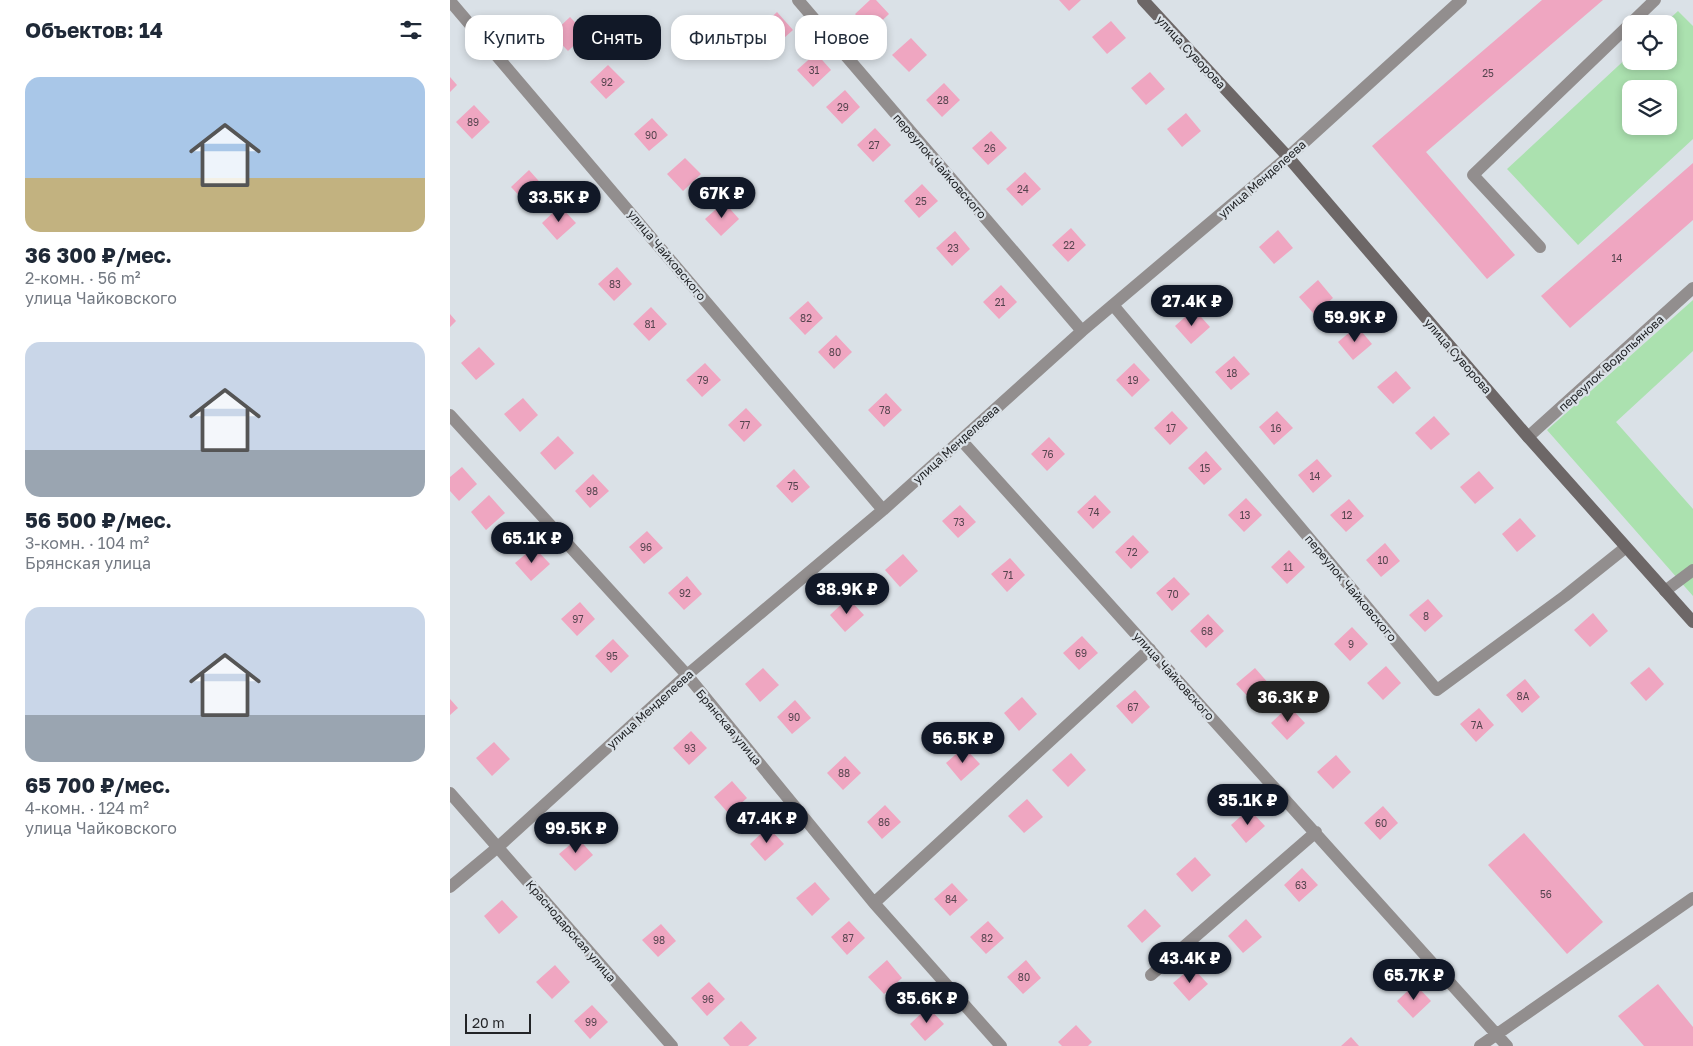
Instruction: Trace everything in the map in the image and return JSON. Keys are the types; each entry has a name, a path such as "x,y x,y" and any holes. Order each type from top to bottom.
{"street":[{"name":"переулок Чайковского","path":"798,0 1082,331"},
{"name":"улица Суворова","path":"1143,0 1288,157 1528,437 1693,622"},
{"name":"улица Менделеева","path":"450,887 498,848 687,675 884,510 1082,331 1288,157 1461,0"},
{"path":"1540,247 1473,175 1655,0"},
{"name":"улица Чайковского","path":"450,1 884,510"},
{"name":"переулок Водопьянова","path":"1528,437 1693,288"},
{"name":"переулок Чайковского","path":"1113,305 1437,690 1565,596 1626,548"},
{"name":"Брянская улица","path":"450,414 687,675 874,903 1001,1046"},
{"name":"улица Чайковского","path":"961,440 1507,1046"},
{"path":"1665,591 1693,570"},
{"path":"874,903 1150,649"},
{"name":"Краснодарская улица","path":"450,793 672,1046"},
{"path":"1151,975 1316,832"},
{"path":"1480,1046 1693,898"}],"green space":[{"path":"1678,11 1693,26 1693,139 1578,245 1507,169 1622,62 1622,70 1677,70 1677,15 1674,15"},
{"path":"1693,300 1693,351 1616,422 1693,509 1693,596 1547,430"}],"building":[{"path":"870,0 876,0 889,14 887,16 855,14"},
{"path":"1059,0 1081,0 1069,11"},
{"path":"1542,0 1603,0 1426,152 1515,255 1487,279 1372,146"},
{"path":"570,17 573,20 573,46 568,51 563,46 563,24"},
{"path":"785,21 793,30 785,37"},
{"path":"1111,21 1126,38 1107,54 1092,37"},
{"path":"911,38 927,55 909,72 892,55"},
{"path":"808,60 822,60 831,70 813,87 797,70"},
{"path":"608,65 625,82 606,99 590,82"},
{"path":"1150,72 1165,89 1146,105 1131,88"},
{"path":"450,77 457,85 450,92"},
{"path":"944,83 960,100 942,117 926,100"},
{"path":"845,90 860,107 842,124 826,107"},
{"path":"474,105 490,122 472,139 456,122"},
{"path":"1186,113 1201,131 1182,147 1167,129"},
{"path":"652,118 668,135 649,151 634,134"},
{"path":"875,128 891,145 873,162 857,145"},
{"path":"991,131 1007,148 988,165 972,148"},
{"path":"685,158 701,174 683,191 667,174"},
{"path":"1693,163 1693,220 1570,328 1541,296"},
{"path":"529,170 545,188 527,204 511,187"},
{"path":"1025,172 1041,189 1022,206 1006,189"},
{"path":"922,184 938,201 919,218 904,201"},
{"path":"724,202 739,219 721,236 705,219"},
{"path":"560,206 576,223 557,240 542,223"},
{"path":"1071,228 1086,245 1068,262 1052,245"},
{"path":"1278,230 1293,248 1274,264 1259,247"},
{"path":"955,231 970,249 952,266 936,248"},
{"path":"617,267 632,284 614,301 598,284"},
{"path":"1318,280 1333,298 1314,314 1299,297"},
{"path":"1001,285 1017,302 999,319 983,302"},
{"path":"808,301 823,318 805,335 789,318"},
{"path":"651,307 667,324 649,341 633,324"},
{"path":"1194,309 1210,327 1191,344 1175,326"},
{"path":"450,314 456,321 450,327"},
{"path":"1357,326 1372,344 1353,360 1338,342"},
{"path":"836,335 852,352 834,369 818,352"},
{"path":"479,347 495,364 476,380 461,363"},
{"path":"1234,356 1250,374 1231,390 1215,372"},
{"path":"705,363 721,380 702,397 686,380"},
{"path":"1134,363 1150,380 1132,397 1116,380"},
{"path":"1396,371 1411,388 1393,404 1377,387"},
{"path":"886,393 902,410 884,427 868,410"},
{"path":"523,398 538,415 520,432 504,414"},
{"path":"746,408 762,425 744,442 728,425"},
{"path":"1172,411 1188,428 1170,445 1154,428"},
{"path":"1277,411 1293,428 1274,445 1259,427"},
{"path":"1434,416 1450,434 1431,450 1415,433"},
{"path":"558,436 574,453 555,470 540,453"},
{"path":"1049,437 1065,454 1047,471 1031,454"},
{"path":"1206,451 1222,469 1204,485 1188,468"},
{"path":"1317,459 1332,476 1313,493 1298,475"},
{"path":"462,467 477,484 459,501 450,491 450,477"},
{"path":"794,469 810,487 792,503 776,486"},
{"path":"1479,471 1494,488 1475,504 1460,487"},
{"path":"593,474 609,491 590,508 575,491"},
{"path":"489,495 505,513 486,530 471,512"},
{"path":"1095,495 1111,512 1093,529 1077,512"},
{"path":"1246,498 1262,515 1244,532 1228,515"},
{"path":"1349,499 1364,516 1346,532 1330,515"},
{"path":"960,505 976,522 958,538 942,521"},
{"path":"1520,518 1536,536 1517,552 1502,534"},
{"path":"647,531 663,548 644,564 629,547"},
{"path":"1133,535 1149,552 1131,569 1115,552"},
{"path":"1385,543 1400,561 1381,577 1366,560"},
{"path":"534,547 550,564 531,581 515,563"},
{"path":"1289,550 1305,567 1287,584 1271,567"},
{"path":"903,554 918,571 900,587 885,570"},
{"path":"1010,558 1025,575 1007,592 991,574"},
{"path":"687,576 702,594 684,610 668,593"},
{"path":"1174,577 1190,594 1172,611 1156,593"},
{"path":"848,598 864,615 845,632 830,615"},
{"path":"1428,599 1443,616 1425,632 1409,615"},
{"path":"580,602 595,619 577,636 561,619"},
{"path":"1593,613 1608,631 1590,647 1574,630"},
{"path":"1208,614 1224,631 1206,648 1190,631"},
{"path":"1352,627 1368,644 1350,661 1334,644"},
{"path":"1082,636 1098,653 1079,670 1063,653"},
{"path":"613,639 629,656 611,673 595,656"},
{"path":"1386,666 1401,683 1383,700 1367,683"},
{"path":"1649,667 1664,684 1646,701 1630,683"},
{"path":"763,668 779,685 760,702 745,684"},
{"path":"1255,668 1270,685 1252,701 1236,684"},
{"path":"1525,679 1540,697 1522,713 1506,695"},
{"path":"1135,690 1150,707 1132,724 1116,706"},
{"path":"1022,697 1037,714 1019,731 1004,713"},
{"path":"450,699 458,708 450,715"},
{"path":"795,700 811,718 792,734 777,717"},
{"path":"1289,706 1305,723 1287,740 1271,723"},
{"path":"1479,708 1494,725 1476,742 1460,724"},
{"path":"691,731 707,748 689,765 673,748"},
{"path":"494,742 510,759 492,776 476,758"},
{"path":"964,747 980,764 961,781 946,763"},
{"path":"1071,753 1086,770 1068,787 1052,770"},
{"path":"1336,755 1351,772 1333,789 1317,772"},
{"path":"845,756 861,773 843,790 827,773"},
{"path":"732,781 747,798 729,814 714,797"},
{"path":"1027,799 1043,817 1024,833 1008,816"},
{"path":"885,805 901,822 882,839 867,822"},
{"path":"1383,806 1398,823 1380,840 1364,823"},
{"path":"1249,809 1265,826 1246,843 1231,825"},
{"path":"768,827 784,844 765,861 750,844"},
{"path":"1524,833 1603,922 1567,954 1488,865"},
{"path":"578,838 593,855 575,871 559,854"},
{"path":"1195,857 1211,875 1192,892 1176,874"},
{"path":"1302,868 1318,885 1299,902 1284,885"},
{"path":"815,882 830,899 812,916 796,898"},
{"path":"952,883 968,900 950,916 934,899"},
{"path":"502,900 518,917 499,934 484,916"},
{"path":"1145,909 1161,926 1142,943 1127,926"},
{"path":"1246,919 1262,937 1243,953 1228,936"},
{"path":"849,921 865,938 847,955 831,937"},
{"path":"988,921 1004,938 986,954 970,937"},
{"path":"661,924 676,941 658,957 642,940"},
{"path":"887,960 902,978 884,994 868,977"},
{"path":"1026,960 1041,978 1023,994 1007,977"},
{"path":"555,965 570,982 552,999 536,982"},
{"path":"1192,967 1208,984 1189,1001 1173,983"},
{"path":"709,982 725,999 707,1016 691,998"},
{"path":"1415,984 1431,1001 1413,1018 1397,1001"},
{"path":"1658,984 1693,1027 1693,1046 1644,1046 1618,1016"},
{"path":"592,1005 608,1022 590,1039 574,1021"},
{"path":"928,1007 944,1024 925,1041 910,1024"},
{"path":"741,1021 757,1038 748,1046 730,1046 723,1038"},
{"path":"1076,1025 1092,1042 1088,1046 1062,1046 1058,1042"},
{"path":"1351,1037 1359,1046 1341,1046"}]}
